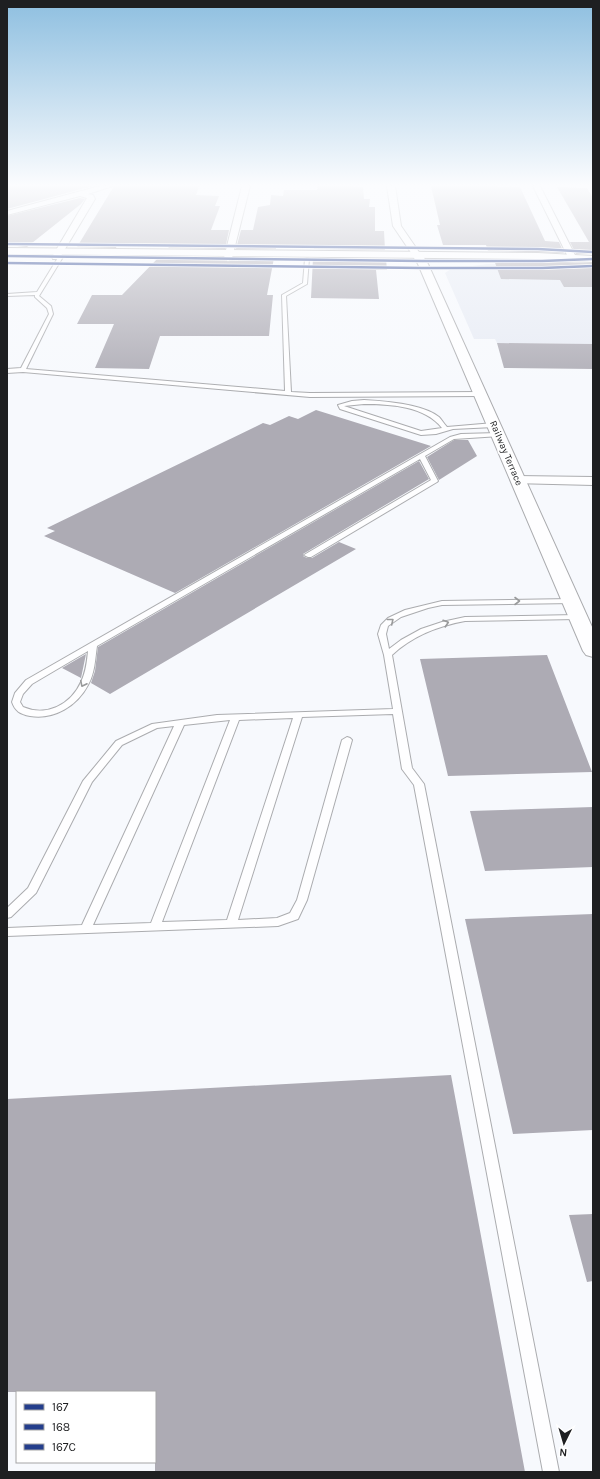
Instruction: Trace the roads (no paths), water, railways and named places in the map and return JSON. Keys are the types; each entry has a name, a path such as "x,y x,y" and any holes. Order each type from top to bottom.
{"main road":[{"path":"48,255 58,256"},
{"path":"392,258 396,255"},
{"path":"7,256 392,258 423,264 538,256 573,259"},
{"path":"228,256 306,265 392,258 415,264 438,265 458,261 542,261 593,259"},
{"name":"Railway Terrace","path":"423,264 593,651"}],"street":[{"path":"417,255 423,264"},
{"path":"571,255 573,259"},
{"path":"517,480 593,481"}],"lane":[{"path":"38,294 58,256"},
{"path":"288,393 284,295 305,284 306,265"},
{"path":"7,295 38,294"},
{"path":"7,299 38,294"},
{"path":"22,370 50,314 49,307 38,294"},
{"path":"7,371 22,370 310,395 480,394"},
{"path":"445,428 436,418 397,404 383,402 341,405 342,408 421,433 436,432 452,427 496,430"},
{"path":"93,646 91,661 84,685 75,698 56,711 40,715 29,714 18,709 16,702 19,693 29,682 452,438 496,430"},
{"path":"308,555 435,480 422,456"},
{"path":"551,1472 420,784 407,769 388,655 383,644 382,631 395,617 422,607 442,603 571,601"},
{"path":"388,655 396,646 411,637 448,622 465,619 577,617"},
{"path":"7,914 32,890 88,782 119,743 155,726 180,723 235,718 397,711"},
{"path":"231,924 298,715"},
{"path":"156,926 235,718"},
{"path":"86,929 180,723"},
{"path":"7,932 278,922 294,916 302,900 347,740"}]}
